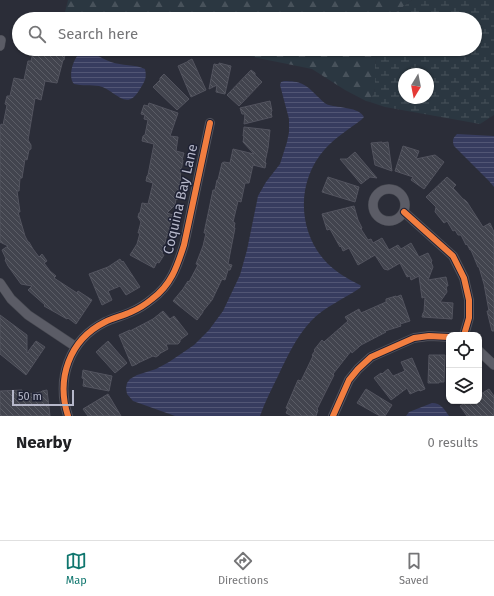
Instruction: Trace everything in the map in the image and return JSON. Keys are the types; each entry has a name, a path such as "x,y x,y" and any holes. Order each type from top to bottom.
{"street":[{"name":"Coquina Bay Lane","path":"68,416 64,405 63,387 66,366 73,350 88,334 103,322 131,312 152,299 170,281 179,262 184,245 210,123"},
{"path":"404,212 453,256 464,278 469,300 470,318 465,332"},
{"path":"0,284 11,299 28,315 76,347"},
{"path":"333,416 349,380 371,357 414,338 429,336 446,337"},
{"path":"482,354 494,365"}],"green space":[{"path":"68,0 412,0 396,12 65,12"},
{"path":"412,0 494,0 494,115 480,124 385,107 370,102 375,89 375,64 377,56 482,56 482,12 396,12"},
{"path":"248,56 377,56 375,64 375,89 370,102 345,90 312,69"}],"water":[{"path":"77,56 98,56 111,62 137,66 145,69 146,75 142,86 135,96 125,100 99,86 74,84 71,71"},
{"path":"284,81 302,84 326,104 358,111 364,117 329,145 316,162 309,176 305,191 304,206 310,237 317,251 335,270 361,286 322,311 306,327 288,354 260,416 175,416 133,401 127,394 126,388 130,379 137,375 156,369 194,345 209,330 223,311 240,275 247,250 258,196 266,182 280,164 287,142 289,119 280,85 281,82"},
{"path":"457,134 494,136 494,187 454,146 453,139"},
{"path":"432,403 440,405 449,416 406,416 409,412"}],"building":[{"path":"32,56 65,56 57,83 45,81 41,100 35,98 28,140 31,145 31,149 29,150 27,160 25,159 22,178 20,178 19,191 17,191 20,212 18,212 28,242 39,257 42,254 47,261 44,263 56,276 54,278 77,293 78,291 92,300 76,324 68,318 67,319 44,306 45,305 28,290 32,286 21,284 5,260 6,259 2,250 8,246 0,242 0,128 1,124 3,125 7,105 5,104 7,96 10,96 14,78 24,80 28,61 31,61"},
{"path":"192,59 206,90 191,97 178,66"},
{"path":"219,63 231,66 225,94 216,92 217,85 209,89 214,64 219,65"},
{"path":"251,70 262,82 239,106 227,95"},
{"path":"164,74 189,99 177,110 153,87"},
{"path":"270,101 272,117 244,124 245,114 242,114 240,108"},
{"path":"149,103 178,113 170,136 178,137 176,151 184,153 177,200 176,199 175,205 167,213 173,215 169,235 167,235 162,254 164,255 159,263 157,262 154,268 130,255 137,244 140,233 138,233 141,222 138,217 142,203 148,204 153,183 146,181 154,144 142,141 143,136 145,135 148,120 144,119 145,115 141,114 144,105 148,106"},
{"path":"244,127 270,130 265,168 253,165 249,183 245,183 241,202 238,201 233,222 235,223 235,228 228,264 232,265 230,270 228,270 225,280 222,279 212,300 197,320 173,301 188,281 189,282 198,265 196,264 206,233 204,233 213,190 215,190 222,163 230,163 233,149 254,154 243,142"},
{"path":"388,142 392,171 375,165 371,143"},
{"path":"403,146 419,151 416,159 435,155 444,162 424,189 411,180 413,177 395,171"},
{"path":"355,152 377,178 370,177 361,184 340,159 347,159"},
{"path":"328,177 359,187 355,202 322,192"},
{"path":"447,177 456,185 453,188 467,202 483,227 490,223 494,232 494,331 492,331 487,311 489,311 484,284 479,267 471,250 467,244 466,245 461,235 458,235 455,230 453,231 447,221 444,223 435,212 436,207 426,197"},
{"path":"354,206 362,228 361,229 368,240 371,239 373,243 382,238 389,250 398,245 401,249 411,243 419,257 428,253 433,267 428,280 446,277 448,286 446,286 447,292 440,302 453,303 452,319 422,317 424,312 425,297 422,298 419,276 411,280 410,276 407,277 400,263 388,270 384,269 375,255 358,265 349,248 343,251 330,229 327,230 322,214"},
{"path":"120,259 122,262 123,261 140,287 126,295 120,286 108,291 112,300 102,305 89,274 108,267"},
{"path":"401,295 410,321 400,324 401,326 385,331 386,332 361,345 352,353 351,351 333,374 334,375 317,409 316,416 292,416 286,413 288,409 286,408 298,380 301,381 313,356 314,350 322,340 324,342 348,321 345,317 359,309 361,313 386,302 386,299"},
{"path":"163,311 170,319 174,316 188,334 180,340 178,344 166,344 168,349 156,357 153,356 132,366 119,335 153,319"},
{"path":"0,315 27,335 27,353 36,341 45,347 26,375 0,354"},
{"path":"108,341 127,363 115,373 96,352"},
{"path":"429,355 445,355 444,382 428,383"},
{"path":"412,358 425,389 410,394 407,388 391,400 374,378 388,369 393,376 405,371 401,362"},
{"path":"83,370 112,376 109,391 83,386"},
{"path":"366,389 392,405 385,416 380,416 357,403"},
{"path":"489,389 494,396 494,416 467,416 460,406 463,404 482,404 482,393"},
{"path":"22,390 23,393 27,392 28,394 47,390 50,416 0,416 0,391"},
{"path":"108,394 121,416 88,416 83,409"}],"cycle path":[{"path":"68,416 65,402 65,375 68,362 82,339 105,322 134,311 150,301 159,294 169,282 179,261 184,245 210,123"},
{"path":"404,212 453,256 464,278 469,300 469,318 465,332"},
{"path":"333,416 349,380 371,357 414,338 429,336 446,337"}]}
